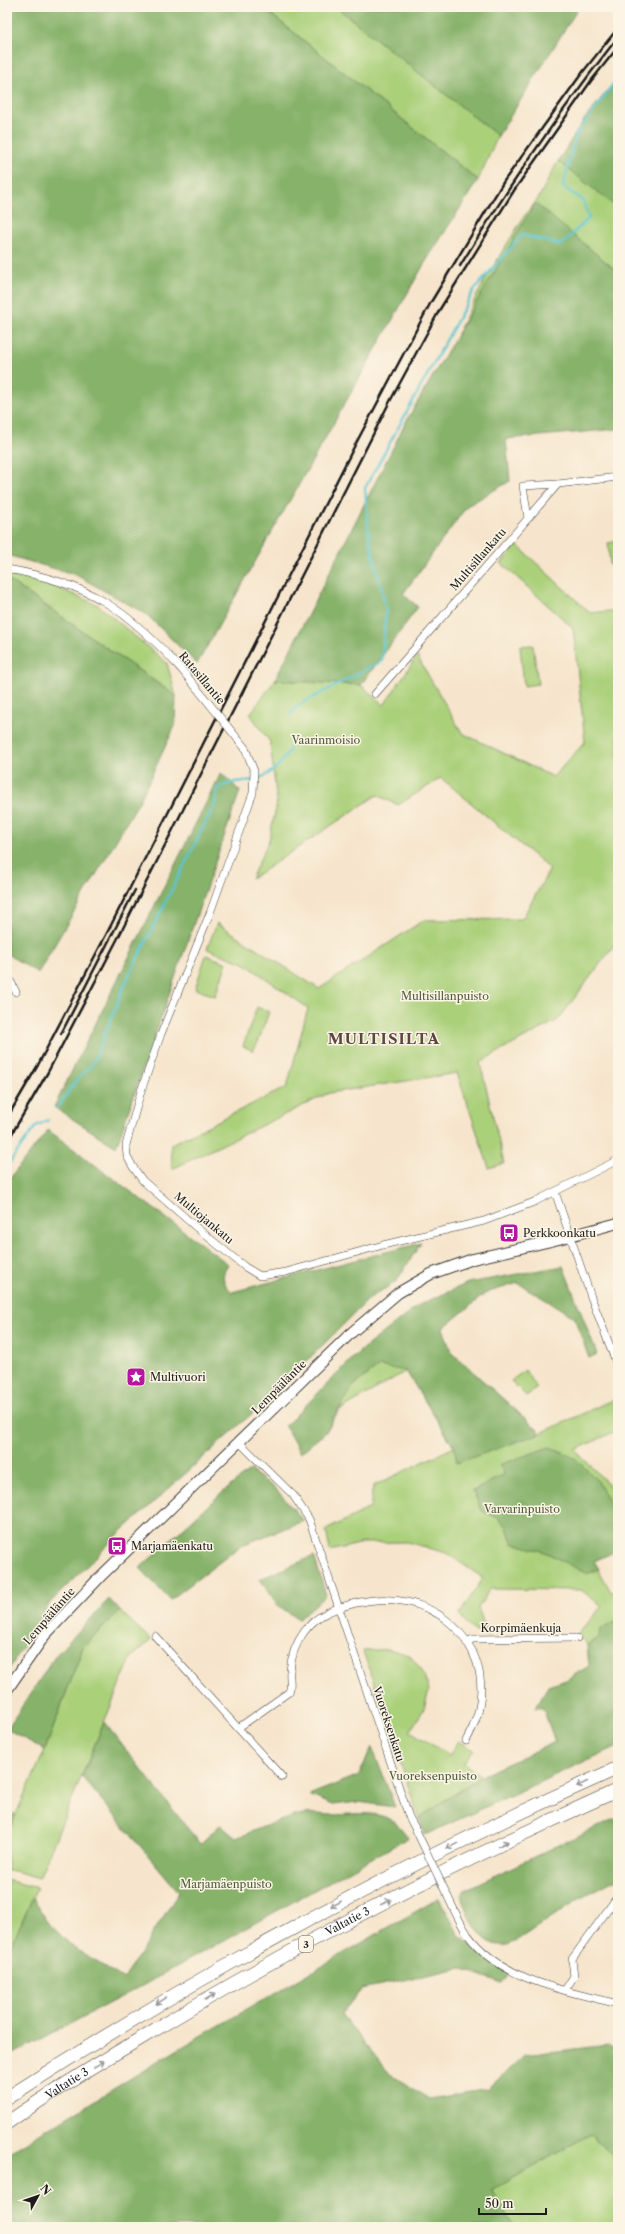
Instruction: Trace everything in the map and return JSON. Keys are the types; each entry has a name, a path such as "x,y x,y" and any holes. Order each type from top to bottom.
{"highway":[{"name":"Valtatie 3","path":"7,2098 175,1993 280,1934 416,1863 618,1768"},
{"name":"Valtatie 3","path":"7,2123 82,2074 179,2015 290,1952 419,1885 618,1790"}],"main road":[{"name":"Lempääläntie","path":"7,1690 20,1669 62,1616 120,1557 240,1443 351,1333 378,1309 415,1282 431,1274 473,1259 570,1237 618,1223"}],"street":[{"path":"528,518 523,486 558,484 618,477"},
{"name":"Multisillankatu","path":"375,694 558,484"},
{"name":"Ratasillantie","path":"7,569 43,575 98,597 144,629 182,670 245,748 254,771 253,793 220,885"},
{"name":"Multiojankatu","path":"220,885 161,1034 141,1091 126,1145 128,1156 133,1167 143,1181 245,1266 260,1276 286,1272 382,1245 484,1221 555,1192 618,1160"},
{"path":"7,974 16,992"},
{"path":"555,1192 618,1367"},
{"name":"Vuoreksenkatu","path":"240,1443 283,1484 306,1512 409,1817 468,1935 491,1958 536,1981 618,2004"},
{"path":"238,1728 289,1692 292,1659 299,1640 320,1616 339,1607 379,1598 411,1602 442,1616 466,1642 476,1663 480,1685 478,1713 466,1741"},
{"path":"155,1636 282,1777"},
{"name":"Korpimäenkuja","path":"466,1642 473,1639 577,1638"},
{"path":"565,1990 574,1976 572,1959 618,1896"}],"green space":[{"path":"7,7 262,7 478,180 423,266 197,664 146,614 76,575 7,555"},
{"path":"262,7 396,7 397,55 498,136 478,180"},
{"path":"336,7 579,7 498,136"},
{"path":"618,77 618,208 558,161 584,120"},
{"path":"618,92 618,315 548,370 460,328 486,278 525,215 538,199 558,161 564,166"},
{"path":"535,203 618,272 618,429 506,439 510,481 467,506 403,594 418,607 361,685 275,680 408,418"},
{"path":"618,541 618,564 610,565 608,543"},
{"name":"Multisillanpuisto","path":"517,545 590,613 618,610 618,940 558,1020 480,1062 504,1163 489,1168 457,1073 329,1093 172,1169 171,1144 287,1087 308,1008 244,963 207,949 217,923 319,989 424,920 522,919 550,869 441,778 398,805 377,795 251,879 269,840 277,803 270,742 250,714 275,680 361,685 384,705 417,656 462,733 553,777 585,742 573,628 501,563"},
{"path":"7,575 37,579 98,605 167,663 176,696 7,579"},
{"path":"7,579 176,696 175,726 140,800 38,973 7,954"},
{"path":"533,645 538,684 524,686 520,646"},
{"path":"221,773 240,791 116,1147 54,1107"},
{"path":"206,955 227,963 215,996 195,989"},
{"path":"257,1007 269,1012 258,1042 253,1051 243,1046"},
{"path":"48,1130 228,1264 224,1272 224,1282 232,1292 421,1243 396,1282 371,1297 277,1391 123,1530 50,1603 10,1668 7,1664 7,1182"},
{"path":"563,1266 597,1354 589,1358 574,1317 518,1283 486,1293 443,1328 451,1352 541,1433 457,1463 454,1447 406,1371 379,1366 353,1386 325,1433 300,1453 285,1426 359,1352 419,1305 468,1283"},
{"name":"Varvarinpuisto","path":"432,1324 450,1352 541,1433 614,1399 618,1405 618,1430 575,1450 618,1494 618,1550 594,1561 611,1592 618,1592 618,1621 600,1629 600,1637 587,1645 578,1634 602,1606 581,1590 490,1589 478,1608 488,1635 475,1631 468,1626 459,1615 483,1578 446,1553 407,1542 363,1543 330,1551 326,1530 370,1508 373,1486 454,1447 406,1371 338,1411 325,1433 310,1420"},
{"path":"525,1370 537,1388 526,1396 511,1381"},
{"path":"549,1447 576,1459 598,1481 618,1520 618,1550 594,1561 599,1569 587,1574 545,1552 512,1543 507,1527 498,1518 482,1511 473,1491 505,1474 499,1465"},
{"path":"250,1470 276,1489 304,1521 242,1545 170,1600 140,1568 216,1498"},
{"path":"314,1556 326,1595 299,1619 279,1607 260,1579"},
{"path":"109,1599 120,1611 83,1647 45,1750 7,1729 56,1655"},
{"path":"120,1611 151,1640 131,1658 39,1878 15,1871 7,1871 7,1834 45,1750 83,1647"},
{"path":"618,1621 618,1746 425,1835 419,1818 481,1776 555,1742 543,1708 535,1708 548,1686 566,1680 589,1666 587,1645 599,1637 600,1629"},
{"name":"Vuoreksenpuisto","path":"388,1649 409,1655 422,1670 429,1690 424,1709 410,1731 449,1755 459,1741 474,1750 464,1763 481,1776 419,1818 363,1651"},
{"name":"Marjamäenpuisto","path":"104,1722 200,1844 220,1825 236,1838 267,1825 307,1814 375,1814 393,1821 401,1828 408,1838 140,1987 7,2057 7,1955 33,1897 48,1923 73,1947 124,1979 179,1892 82,1777"},
{"path":"372,1747 395,1807 358,1802 333,1805 309,1795 359,1775"},
{"path":"8,1811 16,1815 7,1834 7,1812"},
{"path":"618,1817 618,1878 584,1896 508,1946 499,1946 491,1943 477,1930 467,1912 461,1895 464,1890"},
{"path":"7,1880 37,1888 7,1955"},
{"path":"439,1898 459,1935 484,1957 509,1975 502,1983 460,1968 362,1989 341,2014 390,2074 429,2099 488,2089 524,2055 608,2045 618,2051 618,2160 590,2134 491,2191 516,2227 7,2227 7,2154 177,2050"},
{"path":"590,2134 618,2160 618,2227 516,2227 491,2191"}],"waterway":[{"path":"291,715 297,706 382,661 386,608 369,538 365,488 474,290 522,235 561,245 589,218 583,200 563,187 576,134 618,78"},
{"path":"58,1107 75,1082 94,1062 127,979 216,802 216,790 226,784 253,780 268,774 275,769 285,757 293,742"},
{"path":"7,1166 36,1126 48,1120"}],"railway":[{"path":"7,1118 38,1065 108,931 354,447 431,302 504,181 582,73 618,28"},
{"path":"460,266 536,149 618,37"},
{"path":"7,1142 48,1072 118,938 388,405 440,309 515,189 591,81 618,47"},
{"path":"61,1034 135,890"}],"place":[{"name":"Perkkoonkatu","path":"509,1233"},
{"name":"Multivuori","path":"136,1377"},
{"name":"Marjamäenkatu","path":"117,1546"}],"district":[{"name":"MULTISILTA","path":"384,1039"}],"park label":[{"name":"Vaarinmoisio","path":"326,740"}]}
